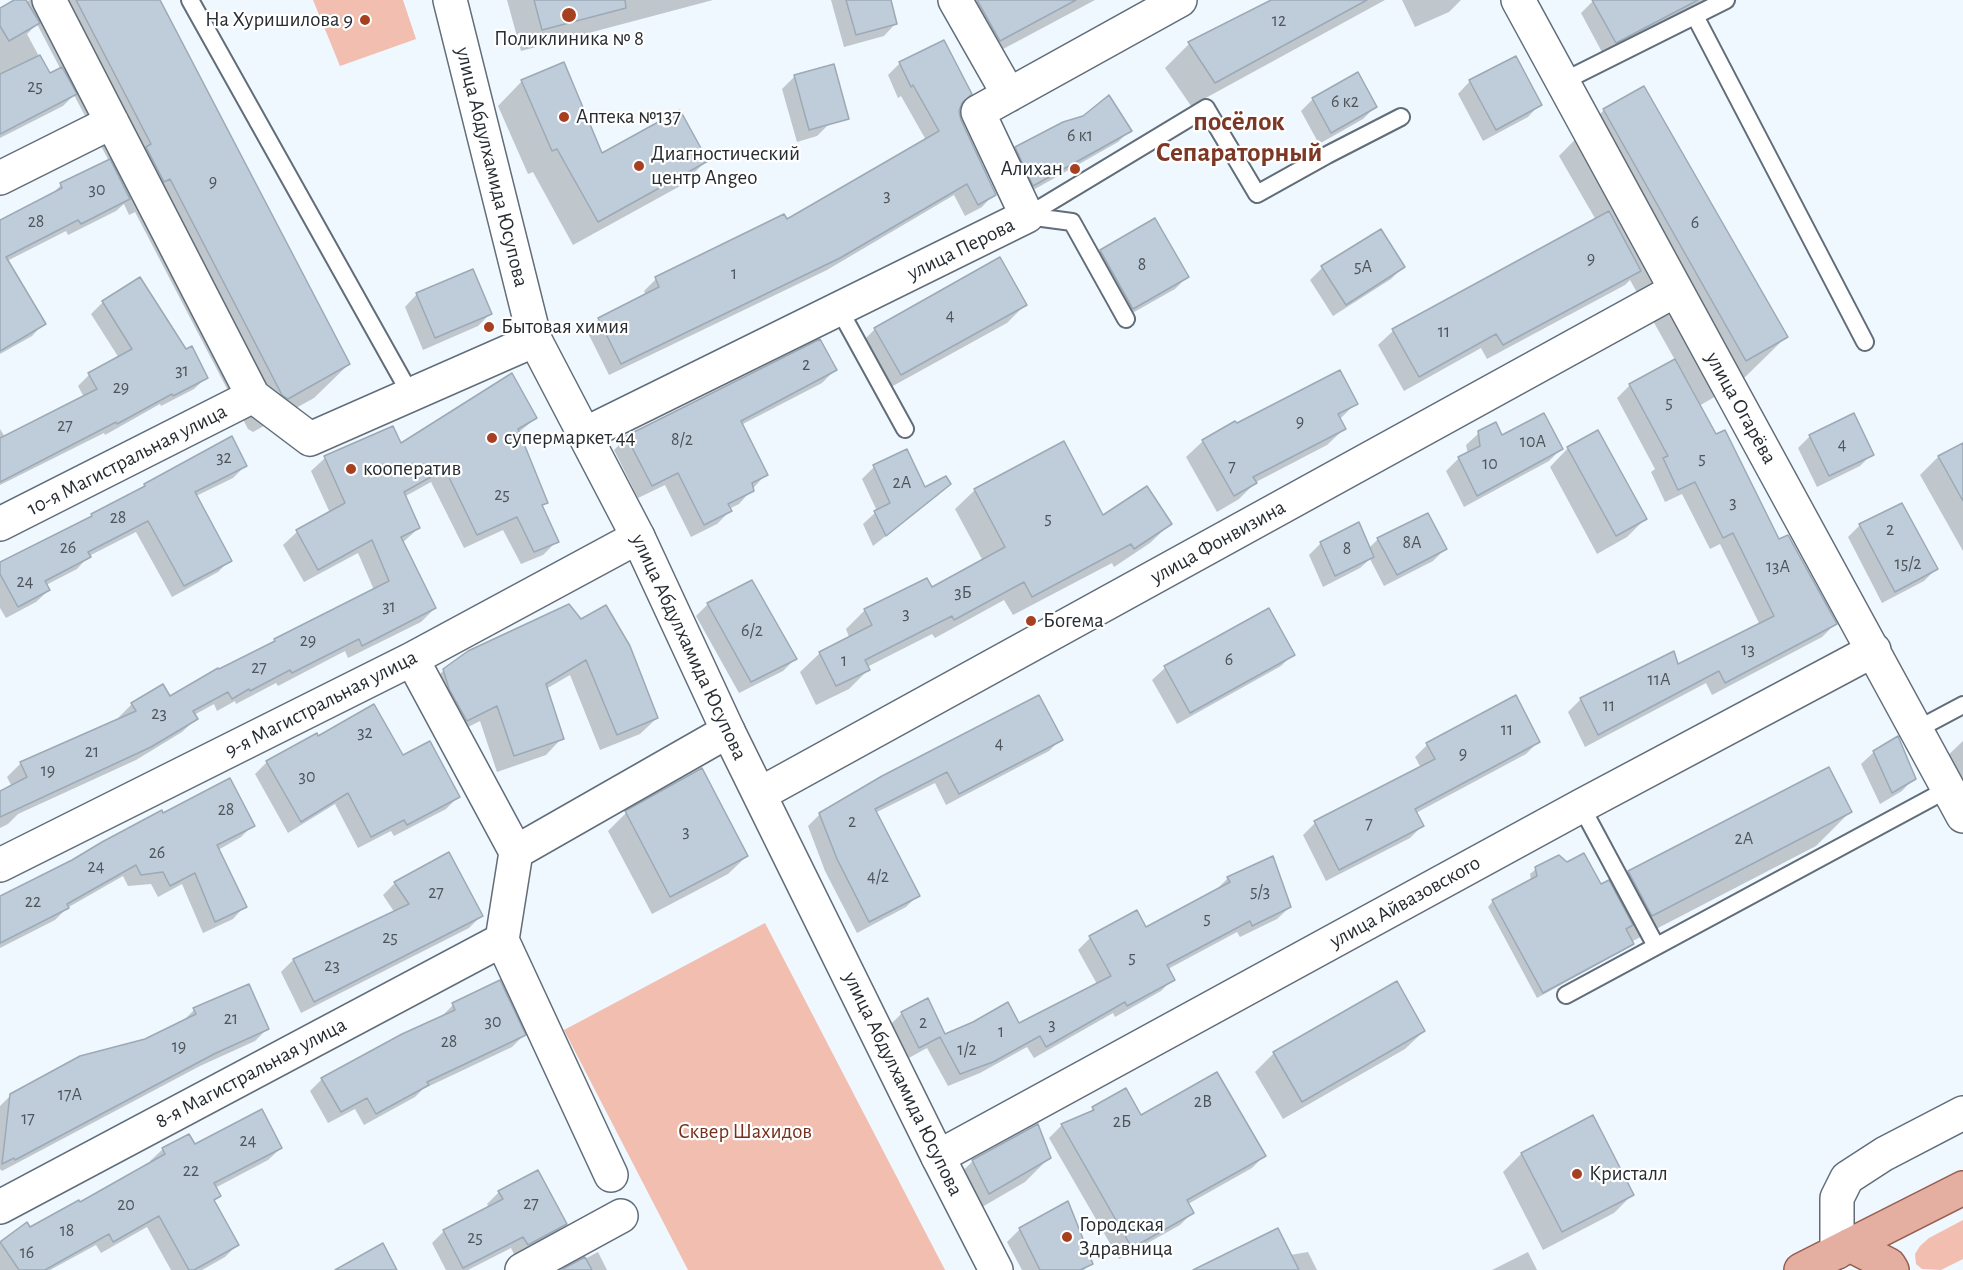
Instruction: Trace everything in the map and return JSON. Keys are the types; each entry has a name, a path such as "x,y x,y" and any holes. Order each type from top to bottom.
{"main road":[{"path":"1801,1270 1963,1188"},
{"path":"1843,1248 1889,1264 1892,1270"}],"street":[{"path":"49,0 253,396 310,439 535,340"},
{"name":"улица Абдулхамида Юсупова","path":"450,0 535,340 638,537 728,731 996,1270"},
{"path":"955,0 1009,96"},
{"name":"улица Перова","path":"585,435 1027,216 978,112 1179,0"},
{"name":"улица Огарёва","path":"1518,0 1955,802"},
{"path":"0,178 112,122"},
{"name":"улица Фонвизина","path":"760,794 1676,290"},
{"name":"10-я Магистральная улица","path":"0,524 253,396"},
{"name":"9-я Магистральная улица","path":"0,865 412,659 638,537"},
{"name":"улица Айвазовского","path":"938,1157 1581,806 1874,650"},
{"path":"412,659 516,852 502,940 611,1174"},
{"path":"516,852 728,731"},
{"name":"8-я Магистральная улица","path":"0,1207 502,940"},
{"path":"1843,1248 1837,1198 1847,1178 1884,1154 1963,1113"},
{"path":"522,1270 621,1216"}],"lane":[{"path":"190,0 411,395"},
{"path":"1562,82 1726,0"},
{"path":"1695,16 1865,342"},
{"path":"1027,216 1206,108 1257,194 1327,154 1401,117"},
{"path":"1027,216 1072,222 1126,319"},
{"path":"838,309 905,429"},
{"path":"1916,730 1963,705"},
{"path":"1566,995 1656,946 1955,802"},
{"path":"1581,806 1656,946"}],"green space":[{"name":"На Хуришилова 9","path":"313,0 403,0 416,39 340,66"},
{"name":"Сквер Шахидов","path":"765,923 945,1270 688,1270 564,1030"},
{"path":"1963,1220 1963,1259 1941,1270 1922,1269 1916,1264 1915,1254 1920,1246 1929,1238"}],"building":[{"path":"14,0 26,0 40,23 9,41 0,26 0,8"},
{"path":"76,0 160,0 350,364 288,399 282,395 170,179 164,182 146,147 151,144"},
{"name":"Поликлиника № 8","path":"534,0 625,0 626,8 542,30"},
{"path":"846,0 891,0 897,24 856,35"},
{"path":"977,0 1076,0 1000,41"},
{"path":"1271,0 1367,0 1215,83 1188,42"},
{"path":"1592,0 1698,0 1616,43"},
{"path":"944,40 972,94 962,103 959,111 961,120 996,195 978,205 967,184 840,258 621,364 598,318 659,287 655,277 784,214 787,219 939,131 913,85 911,87 899,62"},
{"path":"40,55 50,73 62,67 77,94 0,134 0,74"},
{"path":"1516,56 1542,105 1496,130 1469,80"},
{"name":"Диагностический центр Angeo","path":"564,62 602,153 680,110 708,161 598,222 557,149 552,151 521,80"},
{"path":"834,64 849,119 809,130 794,75"},
{"path":"1358,72 1377,107 1331,133 1312,98"},
{"path":"1644,86 1788,337 1746,361 1603,109"},
{"path":"1109,95 1132,131 1033,186 1015,147 1063,122 1083,116"},
{"path":"110,159 130,199 81,224 78,220 6,257 46,324 0,351 0,220 62,188 60,183"},
{"path":"1609,211 1641,271 1503,345 1496,334 1419,377 1392,329"},
{"path":"1155,218 1189,277 1133,309 1100,250"},
{"path":"1381,229 1405,267 1346,305 1321,266"},
{"path":"1000,257 1027,305 901,375 874,328"},
{"path":"473,269 492,314 435,338 416,293"},
{"path":"140,277 186,349 192,346 208,378 0,482 0,438 97,389 88,373 132,349 102,301"},
{"path":"820,339 837,370 741,421 768,475 752,483 754,491 728,504 732,511 704,525 678,473 652,486 626,436"},
{"path":"1675,359 1716,434 1725,430 1779,539 1788,535 1837,624 1725,683 1719,671 1598,735 1580,698 1674,651 1678,664 1774,616 1733,533 1723,538 1695,482 1678,490 1663,458 1668,456 1629,384"},
{"path":"1340,370 1358,404 1338,414 1346,429 1253,477 1257,483 1234,496 1202,440 1235,421 1237,423"},
{"path":"512,373 537,418 518,429 548,503 542,505 559,542 534,552 517,517 477,535 445,469 404,492 420,528 401,537 436,608 362,646 359,639 292,673 290,670 232,699 228,692 193,711 198,719 151,747 0,817 0,791 27,777 20,762 136,711 131,703 163,684 170,696 218,668 389,581 372,540 318,570 296,530 345,503 324,456 393,426 401,443"},
{"path":"1544,413 1563,449 1477,496 1458,457 1480,446 1478,431 1496,422 1502,435"},
{"path":"1854,413 1874,455 1829,476 1809,435"},
{"path":"1598,430 1647,519 1616,536 1567,447"},
{"path":"232,436 247,466 195,492 232,561 184,586 148,521 88,552 91,557 45,581 50,590 18,607 0,574 0,562 92,516 91,514"},
{"path":"1064,441 1103,515 1147,486 1172,524 1134,549 1131,544 1032,597 1024,582 954,620 952,616 865,660 870,670 836,686 819,652 872,625 864,609 927,578 932,587 1005,547 974,489"},
{"path":"1963,443 1963,501 1938,456"},
{"path":"907,449 925,487 946,476 951,484 886,536 874,511 890,503 873,465"},
{"path":"1902,503 1938,569 1895,592 1859,524"},
{"path":"1428,513 1447,549 1397,575 1377,538"},
{"path":"1359,522 1374,557 1335,576 1320,542"},
{"path":"752,580 797,659 751,682 707,603"},
{"path":"569,604 581,619 606,605 630,646 658,718 617,735 586,660 546,684 564,739 514,756 497,706 467,721 449,689 443,669 468,651"},
{"path":"1269,608 1295,655 1190,713 1164,666"},
{"path":"1039,695 1063,740 959,794 947,772 875,809 920,896 869,922 837,859 819,813 882,776"},
{"path":"1516,695 1540,742 1415,809 1424,826 1339,870 1314,821 1435,759 1426,743"},
{"path":"374,704 403,755 430,741 460,797 407,825 404,820 371,837 348,793 301,822 266,761 317,733 318,736"},
{"path":"1898,736 1916,779 1892,793 1873,751"},
{"path":"1829,767 1852,812 1652,916 1628,871"},
{"path":"702,768 748,856 670,897 625,811"},
{"path":"230,778 255,826 217,845 247,907 215,922 195,873 170,886 163,872 141,875 136,865 67,904 69,908 0,943 0,896 72,860 162,810 163,813"},
{"path":"449,852 483,916 314,1002 293,959 409,904 394,882"},
{"path":"1584,853 1601,884 1609,880 1633,925 1626,929 1634,944 1543,993 1492,900 1537,876 1535,867 1559,855 1567,862"},
{"path":"1273,856 1291,907 1252,926 1250,921 1167,965 1175,980 1127,1006 1125,1002 1046,1047 1040,1036 993,1062 960,1074 940,1037 919,1048 901,1012 928,998 945,1034 973,1022 1008,1002 1019,1023 1111,976 1089,936 1137,910 1146,927 1230,882 1227,877"},
{"path":"500,980 526,1035 427,1082 429,1085 376,1114 367,1098 341,1112 321,1078 402,1034 455,1010 452,1003"},
{"path":"1397,981 1425,1031 1302,1102 1273,1052"},
{"path":"249,984 269,1029 214,1054 15,1160 14,1158 2,1164 10,1094 80,1056 145,1039 196,1014 193,1008"},
{"path":"1217,1072 1266,1156 1187,1200 1194,1213 1132,1248 1061,1124 1094,1110 1092,1107 1126,1088 1141,1115"},
{"path":"262,1109 282,1148 214,1183 221,1196 214,1200 239,1245 194,1270 189,1270 159,1216 113,1242 109,1234 45,1270 19,1270 0,1242 27,1222 30,1227 165,1154 162,1148 189,1134 195,1144"},
{"name":"Кристалл","path":"1593,1115 1634,1195 1562,1232 1521,1153"},
{"path":"1038,1124 1051,1158 989,1194 972,1160"},
{"path":"538,1170 567,1224 528,1245 523,1237 463,1268 443,1230 503,1199 498,1191"},
{"path":"1068,1201 1093,1264 1080,1270 1040,1270 1019,1228"},
{"path":"1278,1228 1299,1270 1193,1270"},
{"path":"383,1243 397,1270 335,1270"},
{"path":"585,1257 592,1270 561,1270"}],"place":[{"name":"Поликлиника № 8","path":"569,15"},
{"name":"На Хуришилова 9","path":"365,20"},
{"name":"Аптека №137","path":"564,117"},
{"name":"Диагностический центр Angeo","path":"639,166"},
{"name":"Алихан","path":"1075,169"},
{"name":"Бытовая химия","path":"489,327"},
{"name":"супермаркет 44","path":"492,438"},
{"name":"кооператив","path":"351,469"},
{"name":"Богема","path":"1031,621"},
{"name":"Кристалл","path":"1577,1174"},
{"name":"Городская Здравница","path":"1067,1237"}],"district":[{"name":"посёлок Сепараторный","path":"1239,138"}]}
